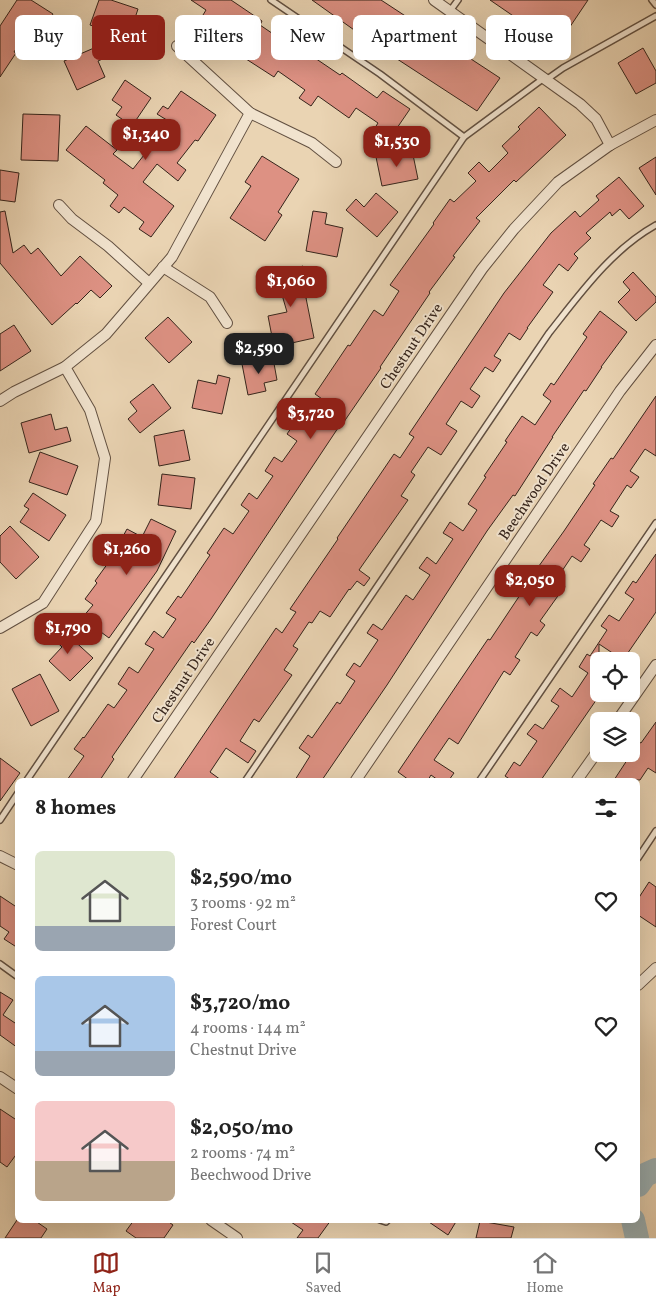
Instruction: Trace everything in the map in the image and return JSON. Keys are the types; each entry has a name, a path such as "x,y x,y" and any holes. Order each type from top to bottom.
{"street":[{"path":"434,0 580,104 596,119 610,145"},
{"path":"192,60 250,113 312,143 336,162"},
{"path":"0,401 64,367 106,334 172,257 250,113"},
{"name":"Chestnut Drive","path":"134,778 482,269 514,229 558,182 610,145 656,120"},
{"path":"59,205 72,219 108,246 149,283"},
{"path":"163,267 210,297 227,323"},
{"name":"Beechwood Drive","path":"357,778 620,391 656,345"},
{"path":"0,628 43,603 96,522 105,458 90,410 64,367"},
{"path":"624,712 656,665"},
{"path":"578,778 590,761"},
{"path":"0,856 15,864"},
{"path":"640,983 656,968"},
{"path":"0,1077 15,1087"},
{"path":"215,1223 237,1238"}],"lane":[{"path":"271,0 380,74 464,137"},
{"path":"450,12 458,0"},
{"path":"652,0 656,5"},
{"path":"28,778 464,137 545,79 656,16"},
{"path":"247,778 549,333 590,282 620,252 656,225"},
{"path":"481,778 656,523"},
{"path":"0,820 15,798"},
{"path":"640,855 656,831"},
{"path":"0,964 15,975"}],"building":[{"path":"17,0 31,0 53,14 15,15 15,54 0,77 0,26"},
{"path":"99,0 111,0 138,9 136,15 94,15"},
{"path":"191,0 231,0 253,15 203,15 206,10"},
{"path":"312,0 381,0 404,15 353,15 353,29 343,22 343,15 333,15"},
{"path":"490,0 588,0 571,25 571,15 512,15"},
{"path":"261,26 271,32 271,60 318,60 340,75 342,73 377,98 383,91 410,109 386,144 371,134 378,123 356,108 349,118 318,96 311,106 299,98 305,90 278,71 274,77 248,60 261,60"},
{"path":"643,48 656,71 656,83 636,94 618,63"},
{"path":"92,49 92,60 100,60 98,61 105,77 77,90 64,61 82,60 82,53"},
{"path":"399,60 473,60 500,78 477,111"},
{"path":"125,80 151,98 132,126 116,115 122,107 112,100"},
{"path":"181,91 216,115 198,141 195,140 177,163 186,170 178,181 157,164 143,182 174,206 151,237 139,229 144,222 124,207 119,213 110,206 118,195 103,183 105,180 66,150 86,126 117,150 113,154 133,169 170,122 157,114 163,106 168,109"},
{"path":"539,107 566,135 516,182 514,180 476,218 480,221 453,256 455,257 429,292 381,368 338,428 211,619 194,643 192,641 112,757 114,759 101,778 68,778 84,756 74,749 108,704 114,708 127,690 118,684 129,667 138,673 154,649 145,644 154,631 163,638 176,619 166,613 178,596 181,598 210,555 207,553 224,528 233,534 249,511 241,505 249,493 257,499 273,476 265,471 274,457 282,462 297,441 287,434 298,418 309,425 325,401 315,394 348,345 350,346 374,310 383,316 399,291 390,285 450,199 454,202 476,181 468,173 479,162 489,172 508,153 502,146 520,129 518,127"},
{"path":"23,114 60,115 58,161 21,160"},
{"path":"412,150 418,179 382,186 376,157"},
{"path":"262,156 299,179 278,212 282,215 265,241 230,218 251,186 245,182"},
{"path":"656,157 656,195 639,168"},
{"path":"0,170 19,173 15,202 0,200"},
{"path":"619,177 644,206 629,219 620,209 612,216 610,212 586,233 591,238 574,254 578,258 568,271 559,264 543,285 553,292 520,340 509,333 494,356 501,360 493,372 485,367 470,389 480,396 472,408 461,401 446,424 457,431 441,455 428,447 411,472 415,475 401,496 408,500 359,570 370,578 364,586 357,581 349,589 330,617 320,611 312,623 309,622 293,646 298,649 284,670 292,675 259,722 254,719 240,741 256,751 248,763 226,748 210,772 218,778 174,778 276,628 282,633 296,612 290,609 394,454 400,458 414,437 409,434 504,293 551,233 575,211 580,217 599,200 596,196"},
{"path":"376,193 398,212 377,237 346,210 356,199 364,207"},
{"path":"5,211 13,253 24,245 31,254 38,248 61,276 80,256 112,286 100,298 91,290 52,325 0,263 0,212"},
{"path":"313,211 327,213 325,224 343,228 337,257 306,251"},
{"path":"303,266 312,296 306,298 314,338 274,347 268,316 287,312 280,288 268,292 264,278"},
{"path":"633,272 656,297 656,302 636,321 618,302 630,290 623,282"},
{"path":"600,311 627,332 586,391 584,390 515,496 513,495 487,531 387,685 323,778 296,778 310,756 299,748 308,735 312,738 337,702 340,704 355,681 346,675 354,663 360,667 378,640 367,633 373,624 382,630 406,595 413,600 430,575 419,568 427,557 436,564 453,539 443,533 450,522 463,531 477,510 468,504 507,442 505,441 522,416 535,425 551,401 543,395 551,383 554,385 587,337 583,334"},
{"path":"168,317 192,342 169,363 145,338"},
{"path":"14,325 31,351 0,371 0,334"},
{"path":"273,358 277,380 264,383 266,391 248,395 242,364"},
{"path":"218,375 230,378 222,414 192,408 198,380 216,384"},
{"path":"153,384 171,408 140,433 128,419 137,411 130,402"},
{"path":"656,396 656,456 645,449 630,471 639,477 631,488 627,485 610,511 619,516 612,527 601,520 584,545 590,549 581,562 572,556 556,580 565,586 540,621 545,625 537,636 531,632 515,657 520,660 510,675 504,671 458,744 449,738 434,760 454,773 450,778 435,778 431,775 429,778 406,778 398,772 564,531 595,485 593,484 611,458 613,459"},
{"path":"51,414 55,430 67,427 71,441 29,453 21,423"},
{"path":"184,430 190,460 159,466 154,436"},
{"path":"40,452 78,466 67,495 29,482"},
{"path":"162,474 195,478 191,509 158,505"},
{"path":"33,493 66,515 49,541 20,522 29,509 24,506"},
{"path":"151,519 176,531 157,571 109,638 82,618 93,605 85,599 97,583 95,581 124,541 121,540 127,529 142,537"},
{"path":"10,526 39,557 16,579 0,562 0,536"},
{"path":"656,554 656,612 628,652 611,652 599,644 599,652 593,652 607,630 601,626 609,615 619,621 634,599 625,593 633,581 636,583"},
{"path":"57,625 93,658 70,681 49,661 62,647 48,634"},
{"path":"587,654 590,656 590,702 595,702 542,778 508,778 505,776 514,762 520,766 537,741 527,734 535,724 543,729 559,706 551,701 560,688 572,697 588,673 579,667"},
{"path":"40,674 59,711 31,726 12,689"},
{"path":"656,722 656,773 648,768 640,780 640,778 615,778 626,762 640,762 640,742"},
{"path":"0,758 20,773 0,801"},
{"path":"649,882 656,887 656,927 640,916 640,896"},
{"path":"0,896 15,906 15,946 4,939 9,932 0,926"},
{"path":"0,992 13,1000 3,1015 15,1023 15,1046 0,1035"},
{"path":"0,1109 15,1119 15,1156 7,1167 0,1162"},
{"path":"15,1223 38,1223 47,1229 41,1238 5,1238"},
{"path":"132,1223 170,1223 173,1225 164,1238 136,1238 126,1231"},
{"path":"292,1223 329,1223 318,1238 297,1238 303,1230"},
{"path":"430,1223 455,1223 448,1235"},
{"path":"480,1223 514,1227 511,1238 476,1238"}],"waterway":[{"path":"640,1182 645,1175 656,1170"},
{"path":"634,1223 637,1238"}]}
